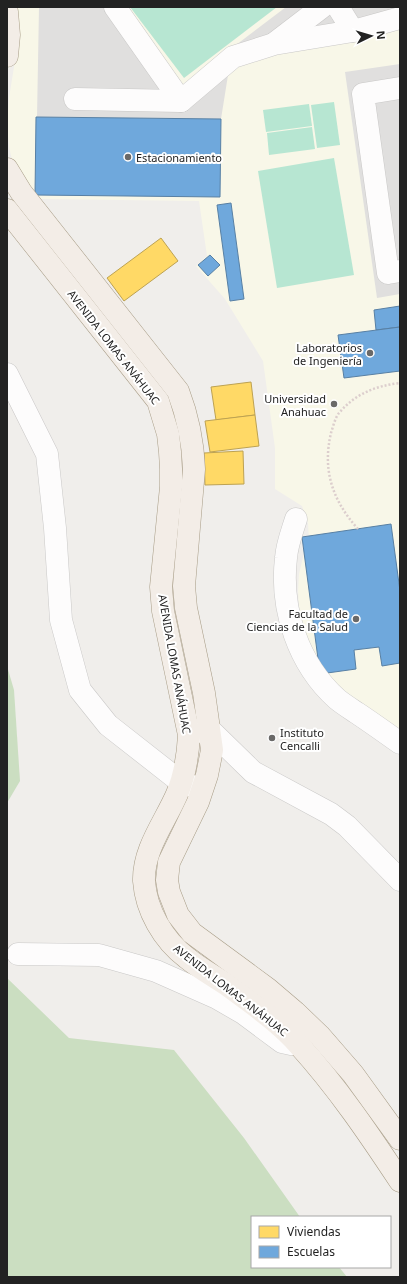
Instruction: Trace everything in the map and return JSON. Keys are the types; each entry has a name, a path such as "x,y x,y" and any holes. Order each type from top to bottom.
{"main road":[{"path":"7,12 7,56"},
{"name":"AVENIDA LOMAS ANÁHUAC","path":"7,169 21,192 178,391 190,429 194,469 184,586 186,608 204,693 199,732 187,758 182,783 147,856 144,870 144,882 147,898 152,912 166,937 186,957 254,1006 278,1025 298,1044 335,1088 364,1127 400,1181"},
{"name":"AVENIDA LOMAS ANÁHUAC","path":"7,210 158,401 163,416 170,446 171,469 161,587 164,611 199,732 212,750 203,789 169,862 167,872 169,892 178,915 200,941 240,967 268,989 320,1036 353,1074 400,1139"}],"street":[{"path":"116,7 181,101"},
{"path":"307,29 322,7"},
{"path":"338,7 353,31"},
{"path":"75,99 181,101 233,57 274,44 307,29 353,31 400,18"},
{"path":"398,88 363,94 388,272 400,271"},
{"path":"7,374 47,454 55,528 61,620 80,690 108,725 182,783 203,789"},
{"path":"296,519 286,557 285,576 286,595 292,627 302,652 324,685 338,700 400,743"},
{"path":"199,732 253,772 331,814 347,826 400,880"},
{"path":"18,954 99,955 156,971 217,998 243,1013 282,1042 298,1044"}],"path":[{"path":"358,529 346,516 339,504 330,479 328,453 333,427 338,415 350,402 366,391 400,383"}],"shaded area":[{"name":"Universidad Anahuac","path":"17,7 400,7 400,735 329,678 306,638 299,609 298,591 299,574 309,540 308,523 302,506 275,489 275,448 263,361 225,299 196,266 207,256 199,201 40,199 18,173 11,156 7,126 9,98 18,42 19,24"},
{"path":"39,7 123,7 182,86 286,7 400,7 400,12 229,69 221,119 37,117"},
{"path":"400,64 400,294 377,298 345,72"}],"green space":[{"path":"130,7 277,7 184,78"},
{"path":"334,102 340,145 317,148 311,105"},
{"path":"309,104 312,126 266,132 263,110"},
{"path":"312,127 315,149 269,155 267,133"},
{"path":"334,158 354,275 277,288 258,171"},
{"path":"7,666 14,690 20,781 7,803"},
{"path":"7,978 69,1038 174,1050 244,1138 299,1216 251,1216 251,1268 340,1268 347,1277 7,1277"}],"building: Viviendas":[{"path":"161,238 178,261 124,301 107,278"},
{"path":"251,382 255,415 216,420 211,387"},
{"path":"255,415 259,446 210,452 205,421"},
{"path":"243,451 244,484 205,485 204,453"}],"building: Escuelas":[{"name":"Estacionamiento","path":"36,117 221,119 220,197 35,195"},
{"path":"231,203 244,299 230,301 217,205"},
{"path":"210,255 220,265 208,276 198,265"},
{"path":"400,306 400,327 376,330 374,310"},
{"name":"Laboratorios de Ingeniería","path":"400,327 400,371 344,378 338,335"},
{"name":"Facultad de Ciencias de la Salud","path":"391,524 400,591 400,663 382,666 379,647 354,650 356,669 320,674 302,537"}],"place":[{"name":"Estacionamiento","path":"128,157"},
{"name":"Laboratorios de Ingeniería","path":"370,353"},
{"name":"Universidad Anahuac","path":"334,404"},
{"name":"Facultad de Ciencias de la Salud","path":"356,619"},
{"name":"Instituto Cencalli","path":"272,738"}]}
